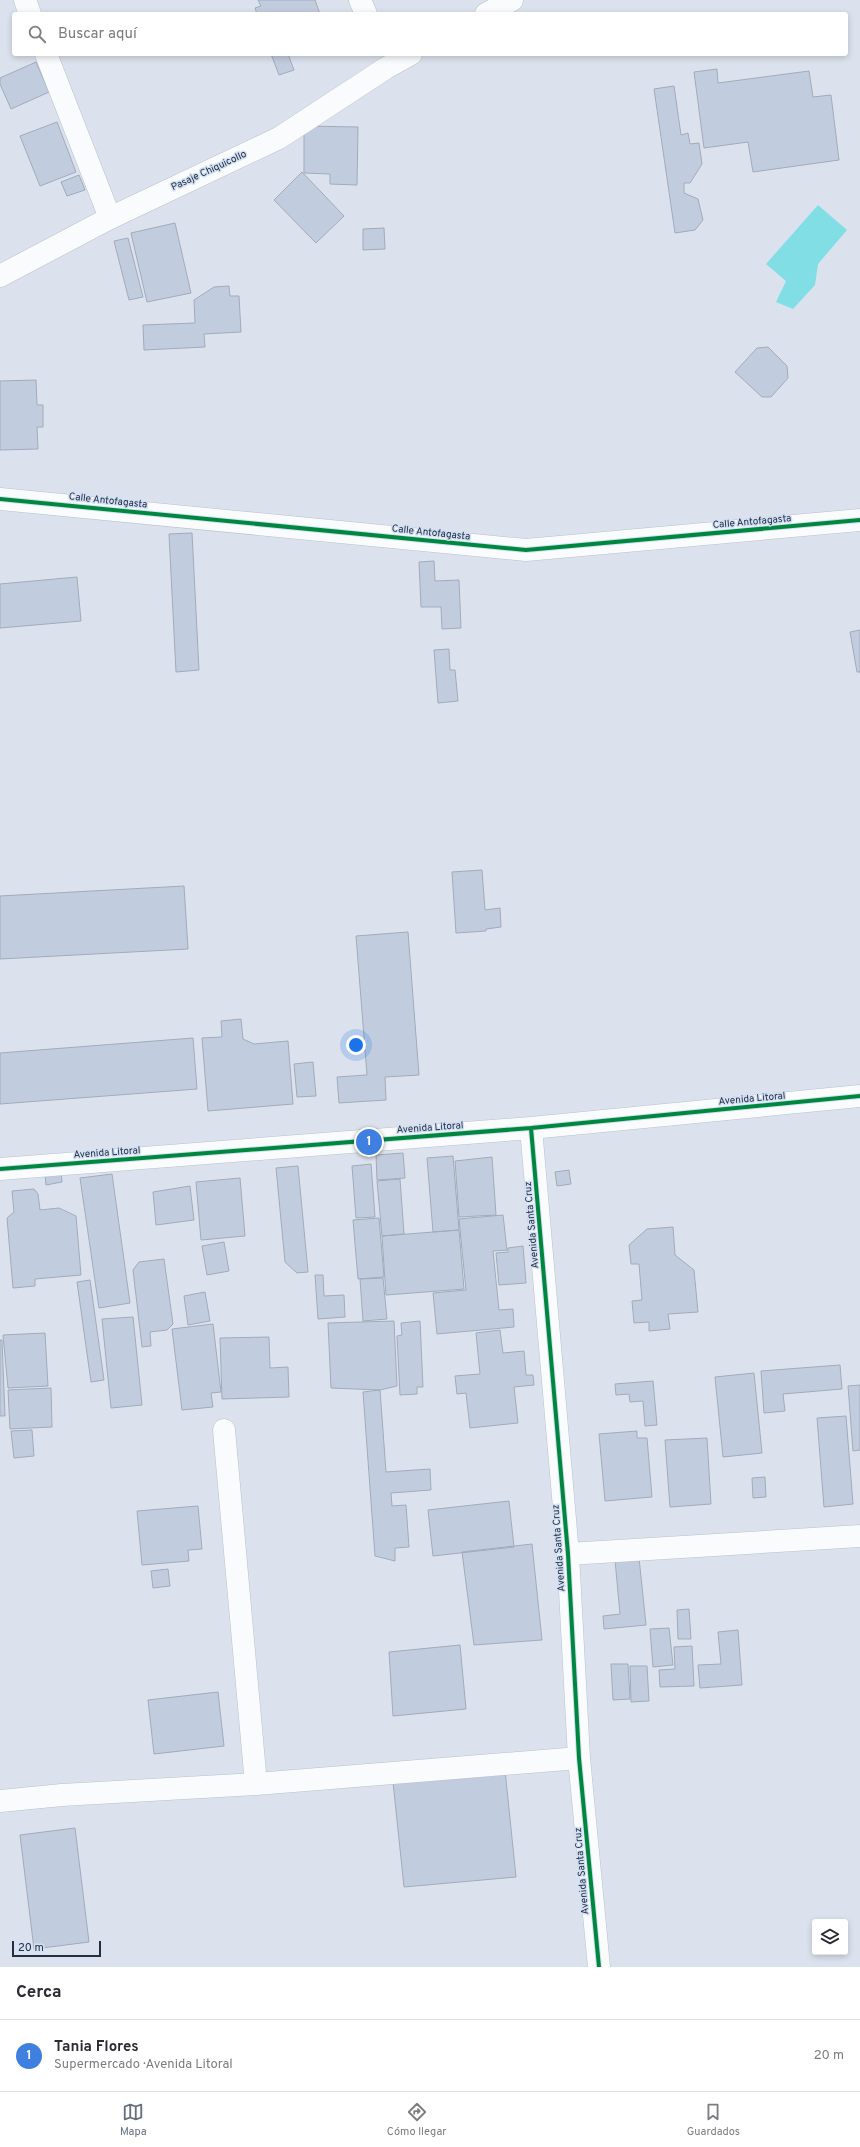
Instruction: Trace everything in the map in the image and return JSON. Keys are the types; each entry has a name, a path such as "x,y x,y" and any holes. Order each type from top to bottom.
{"street":[{"path":"25,0 29,12"},
{"path":"360,0 365,12"},
{"path":"490,12 512,0"},
{"path":"47,56 110,218"},
{"name":"Pasaje Chiquicollo","path":"0,276 110,218 279,138 383,61 403,56"},
{"name":"Calle Antofagasta","path":"0,499 526,550 860,520"},
{"name":"Avenida Litoral","path":"0,1169 531,1128 860,1096"},
{"name":"Avenida Santa Cruz","path":"531,1128 568,1554 579,1758 599,1967"},
{"path":"224,1430 256,1784"},
{"path":"568,1554 860,1536"},
{"path":"0,1801 256,1784 579,1758"}],"water":[{"path":"818,205 847,230 818,264 815,285 793,309 776,302 786,281 766,264"}],"building":[{"path":"258,0 315,0 319,12 256,12 255,8 261,6"},
{"path":"272,56 289,56 294,70 279,75"},
{"path":"36,62 49,92 11,109 0,84 0,78"},
{"path":"717,69 718,83 809,71 813,97 831,95 839,160 753,172 748,142 704,148 694,72"},
{"path":"674,86 681,135 688,133 690,144 699,143 702,164 690,183 684,183 684,193 698,199 703,220 695,230 675,233 654,89"},
{"path":"57,122 76,172 40,186 20,136"},
{"path":"304,126 358,127 357,185 330,184 330,174 304,173"},
{"path":"302,172 344,216 316,243 274,200"},
{"path":"79,175 85,190 67,196 61,182"},
{"path":"175,223 191,293 147,302 131,233"},
{"path":"384,228 385,249 363,250 363,229"},
{"path":"128,238 143,297 129,300 114,241"},
{"path":"229,286 230,296 239,296 241,332 204,334 205,347 144,350 143,325 195,323 194,300 214,287"},
{"path":"768,347 787,366 788,378 771,397 762,397 735,372 757,348"},
{"path":"36,380 37,405 43,405 43,427 37,427 38,449 0,450 0,381"},
{"path":"192,533 199,670 176,672 169,534"},
{"path":"434,561 435,581 459,580 461,628 442,629 441,607 421,607 419,562"},
{"path":"77,577 81,621 0,628 0,584"},
{"path":"860,630 860,672 857,672 850,632"},
{"path":"449,649 450,670 455,670 458,701 438,703 434,650"},
{"path":"482,870 485,910 500,908 501,927 486,929 486,931 456,933 452,872"},
{"path":"184,886 188,949 0,959 0,896"},
{"path":"408,932 419,1075 385,1077 386,1100 339,1103 337,1077 367,1075 356,936"},
{"path":"241,1019 243,1039 254,1044 288,1041 293,1104 208,1111 202,1038 222,1037 221,1021"},
{"path":"193,1038 197,1089 0,1104 0,1053"},
{"path":"313,1062 316,1096 297,1097 294,1064"},
{"path":"403,1153 405,1178 377,1180 376,1155"},
{"path":"453,1156 459,1230 433,1232 427,1158"},
{"path":"492,1157 496,1215 459,1217 455,1161"},
{"path":"371,1164 375,1217 356,1218 352,1166"},
{"path":"298,1166 308,1272 297,1273 285,1262 276,1168"},
{"path":"569,1170 571,1184 557,1186 555,1172"},
{"path":"61,1172 62,1182 46,1185 45,1174"},
{"path":"112,1174 130,1303 99,1308 80,1178"},
{"path":"240,1178 245,1236 201,1240 196,1182"},
{"path":"400,1179 404,1234 382,1236 377,1181"},
{"path":"190,1186 194,1220 156,1225 153,1192"},
{"path":"34,1189 38,1194 40,1210 59,1208 76,1216 81,1275 35,1279 35,1286 13,1288 7,1218 14,1212 12,1191"},
{"path":"503,1215 507,1250 493,1251 499,1310 513,1309 514,1327 437,1334 433,1293 466,1290 459,1219"},
{"path":"379,1218 384,1277 358,1279 353,1220"},
{"path":"673,1227 675,1255 694,1270 698,1312 668,1314 670,1329 649,1331 649,1322 634,1323 632,1301 642,1300 639,1264 631,1264 629,1245 647,1229"},
{"path":"459,1230 464,1289 386,1295 382,1236"},
{"path":"224,1242 229,1271 207,1275 202,1246"},
{"path":"523,1246 526,1283 499,1285 496,1253 508,1252 508,1248"},
{"path":"164,1259 173,1324 167,1330 150,1332 151,1346 142,1347 133,1270 139,1262"},
{"path":"315,1275 323,1275 324,1296 344,1295 345,1317 318,1319"},
{"path":"383,1278 387,1319 363,1321 360,1279"},
{"path":"90,1280 104,1380 91,1382 77,1282"},
{"path":"205,1292 210,1321 188,1325 184,1296"},
{"path":"133,1317 142,1405 111,1408 102,1319"},
{"path":"394,1321 397,1386 380,1390 331,1388 328,1323"},
{"path":"420,1321 423,1387 417,1387 417,1394 400,1395 397,1336 402,1335 401,1323"},
{"path":"213,1324 221,1392 211,1393 213,1407 182,1410 172,1329"},
{"path":"500,1330 503,1353 524,1351 526,1375 533,1375 534,1385 514,1387 518,1423 470,1428 466,1393 457,1394 455,1376 480,1374 476,1333"},
{"path":"45,1333 48,1386 8,1388 3,1335"},
{"path":"269,1337 270,1368 288,1367 289,1397 222,1399 220,1338"},
{"path":"0,1340 2,1340 5,1416 0,1416"},
{"path":"840,1365 842,1389 783,1394 785,1411 764,1413 761,1371"},
{"path":"754,1373 762,1453 723,1457 715,1377"},
{"path":"653,1381 657,1425 645,1426 643,1401 630,1402 629,1394 616,1395 615,1384"},
{"path":"860,1385 860,1450 853,1451 848,1386"},
{"path":"51,1388 52,1427 10,1429 8,1390"},
{"path":"380,1390 386,1472 430,1469 431,1490 391,1493 392,1506 406,1505 409,1547 395,1548 395,1561 375,1556 363,1392"},
{"path":"846,1416 853,1504 824,1507 817,1418"},
{"path":"32,1430 34,1456 14,1458 11,1431"},
{"path":"637,1431 637,1438 647,1438 652,1497 605,1501 599,1434"},
{"path":"707,1438 711,1504 670,1507 665,1440"},
{"path":"765,1477 766,1497 753,1498 752,1478"},
{"path":"509,1501 514,1547 433,1556 428,1510"},
{"path":"198,1506 202,1549 188,1550 189,1561 142,1565 137,1511"},
{"path":"532,1544 542,1640 474,1645 462,1552"},
{"path":"639,1558 646,1625 604,1629 603,1616 620,1614 615,1560"},
{"path":"168,1569 170,1586 153,1588 151,1571"},
{"path":"689,1609 691,1639 678,1639 677,1610"},
{"path":"669,1628 673,1665 653,1667 650,1629"},
{"path":"738,1630 742,1685 700,1688 698,1665 721,1664 718,1632"},
{"path":"460,1645 466,1709 393,1716 389,1652"},
{"path":"692,1646 694,1686 660,1687 659,1670 675,1669 674,1647"},
{"path":"611,1664 628,1664 630,1699 613,1700"},
{"path":"630,1666 647,1666 649,1701 631,1702"},
{"path":"218,1692 224,1746 154,1754 148,1700"},
{"path":"505,1770 516,1877 404,1887 393,1782"},
{"path":"75,1828 89,1942 34,1949 20,1835"}],"cycle path":[{"path":"0,499 526,550 860,520"},
{"path":"0,1169 531,1128 860,1096"},
{"path":"531,1128 568,1554 579,1758 599,1967"}],"place":[{"name":"Tania Flores","path":"369,1142"}]}
